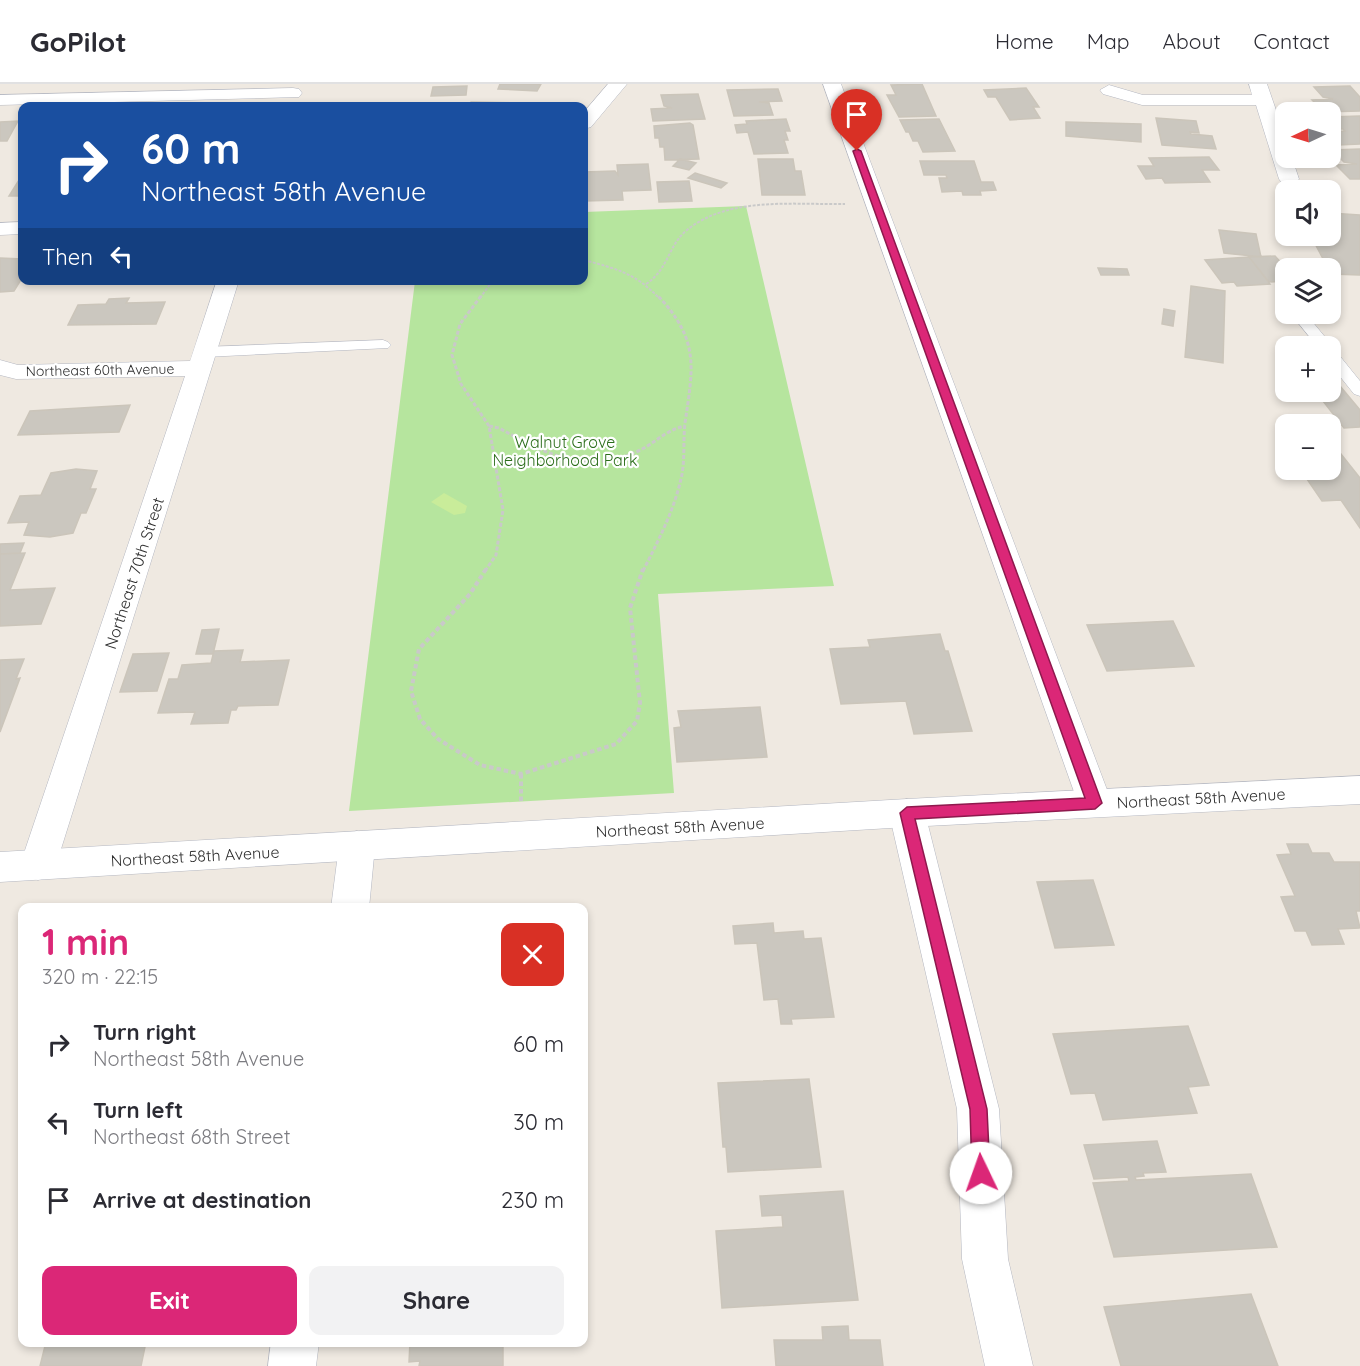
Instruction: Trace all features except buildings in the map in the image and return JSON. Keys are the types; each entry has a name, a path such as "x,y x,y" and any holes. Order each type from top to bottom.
{"street":[{"path":"588,118 618,84"},
{"path":"832,84 1095,803"},
{"path":"1109,90 1142,100 1260,92 1289,179"},
{"path":"0,100 292,94"},
{"path":"0,229 18,228"},
{"name":"Northeast 70th Street","path":"38,865 226,285"},
{"name":"Northeast 60th Avenue","path":"0,367 16,372 203,360"},
{"name":"Northeast 58th Avenue","path":"0,867 907,813 1360,790"},
{"path":"907,813 978,1109 985,1259 1009,1366"},
{"path":"351,903 357,846"},
{"path":"292,1366 294,1347"}],"lane":[{"path":"1306,324 1317,336"},
{"path":"203,360 382,345"},
{"path":"1341,367 1360,391"}],"path":[{"path":"646,284 664,270 676,244 686,231 714,214 741,208 852,204"},
{"path":"489,285 460,324 452,355 461,384 489,426 503,510 496,555 470,594 419,649 411,691 420,719 438,739 480,765 521,774 616,744 637,721 640,704 631,636 630,608 639,578 670,517 682,472 685,426 693,373 687,334 672,311 646,284 626,271 588,261"},
{"path":"489,426 499,428 553,458 580,465 606,462 637,452 671,428 685,426"}],"green space":[{"name":"Walnut Grove Neighborhood Park","path":"746,206 834,586 658,594 674,793 349,811 415,285 588,285 588,212"},
{"path":"444,493 467,506 465,513 454,515 431,502"}],"route":[{"path":"857,151 1095,803 907,813 978,1109 981,1173"}]}
